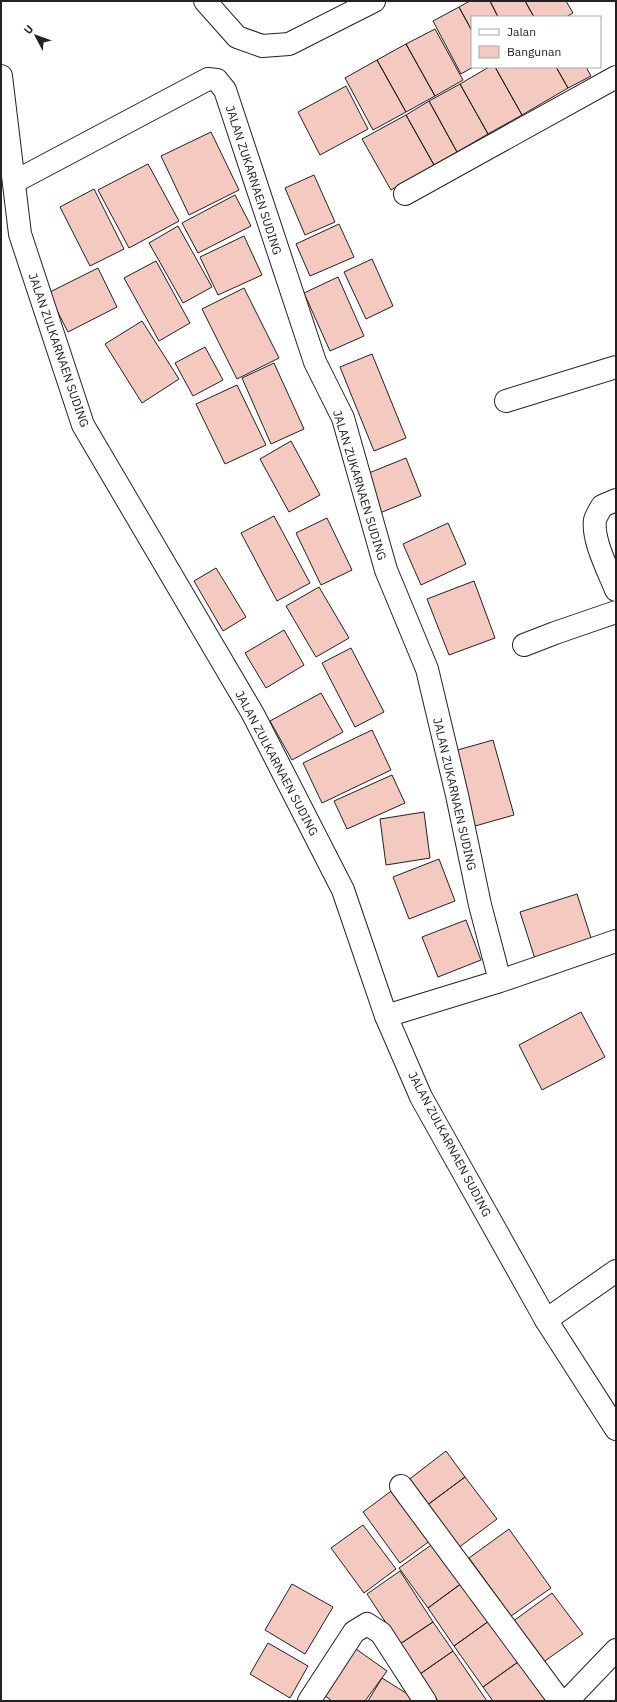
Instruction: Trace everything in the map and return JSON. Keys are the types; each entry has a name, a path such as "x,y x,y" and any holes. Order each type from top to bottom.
{"street":[{"path":"205,1 238,37 262,46 289,44 374,1"},
{"name":"JALAN ZULKARNAEN SUDING","path":"1,76 20,234 83,425 260,728 343,890 386,1016 421,1097 546,1320 616,1429"},
{"path":"405,194 616,77"},
{"name":"JALAN ZUKARNAEN SUDING","path":"14,182 208,78 217,80 225,90 314,362 343,418 386,570 427,669 457,795 480,905 500,981"},
{"path":"506,401 616,367"},
{"path":"616,500 602,506 596,520 595,531 598,545 616,590"},
{"path":"524,646 555,633 616,612"},
{"path":"386,1016 500,981 616,941"},
{"path":"546,1320 616,1271"},
{"path":"401,1486 560,1701"},
{"path":"309,1701 354,1632 367,1624 381,1633 424,1700"},
{"path":"567,1701 616,1650"}],"building":[{"path":"470,1 490,1 498,16 471,16 471,29 459,7"},
{"path":"490,1 525,1 533,16 498,16"},
{"path":"525,1 566,1 573,13 568,16 533,16"},
{"path":"459,7 471,29 471,68 461,74 433,21"},
{"path":"435,29 463,80 435,96 406,44"},
{"path":"406,44 435,96 406,112 377,60"},
{"path":"377,60 406,112 373,130 345,78"},
{"path":"487,68 496,68 522,115 488,134 460,84"},
{"path":"496,68 557,68 568,88 522,115"},
{"path":"557,68 587,68 591,76 568,88"},
{"path":"460,84 488,134 457,152 429,101"},
{"path":"346,86 368,129 320,155 298,112"},
{"path":"429,101 457,152 434,165 406,115"},
{"path":"406,115 434,165 391,190 362,139"},
{"path":"211,132 239,190 189,215 161,156"},
{"path":"148,164 179,221 129,248 98,190"},
{"path":"314,175 335,222 305,235 285,188"},
{"path":"94,189 124,249 90,266 60,207"},
{"path":"235,195 251,226 198,253 182,223"},
{"path":"339,224 354,257 310,276 296,244"},
{"path":"178,226 212,287 183,303 149,243"},
{"path":"244,236 262,275 218,295 200,257"},
{"path":"372,259 393,306 366,319 344,272"},
{"path":"156,261 190,323 159,341 124,278"},
{"path":"98,268 117,307 68,332 48,293"},
{"path":"338,277 364,336 330,351 304,293"},
{"path":"244,288 279,358 237,379 202,309"},
{"path":"142,321 179,379 142,403 105,344"},
{"path":"205,347 223,380 193,396 175,363"},
{"path":"372,354 406,438 374,451 340,367"},
{"path":"274,363 304,429 271,444 242,378"},
{"path":"237,385 266,445 225,464 196,404"},
{"path":"291,441 320,495 289,512 260,459"},
{"path":"406,458 421,496 380,513 364,475"},
{"path":"274,516 310,583 277,601 241,533"},
{"path":"327,518 352,570 321,585 296,533"},
{"path":"448,523 466,564 421,585 403,544"},
{"path":"216,568 246,617 223,631 194,581"},
{"path":"474,581 495,638 449,655 427,599"},
{"path":"319,587 349,638 316,657 286,606"},
{"path":"284,630 304,665 266,688 245,653"},
{"path":"351,648 384,712 355,727 322,663"},
{"path":"321,693 343,732 292,760 270,721"},
{"path":"372,730 391,770 322,803 303,763"},
{"path":"493,740 514,815 475,826 454,751"},
{"path":"392,775 405,803 347,829 334,801"},
{"path":"424,812 430,858 386,865 380,819"},
{"path":"439,859 455,901 409,919 393,877"},
{"path":"577,894 593,944 536,962 520,912"},
{"path":"466,920 481,960 438,977 422,937"},
{"path":"581,1012 605,1057 542,1090 519,1045"},
{"path":"446,1451 465,1477 426,1506 407,1481"},
{"path":"465,1477 497,1519 458,1548 426,1506"},
{"path":"394,1489 431,1540 400,1563 363,1512"},
{"path":"363,1525 396,1569 364,1593 331,1548"},
{"path":"509,1529 551,1588 511,1616 469,1558"},
{"path":"434,1543 462,1583 428,1608 399,1568"},
{"path":"400,1571 433,1622 400,1644 367,1594"},
{"path":"462,1583 489,1621 454,1646 428,1608"},
{"path":"292,1584 333,1607 305,1654 265,1630"},
{"path":"552,1593 583,1634 542,1663 512,1622"},
{"path":"489,1621 518,1662 483,1687 454,1646"},
{"path":"433,1622 453,1651 420,1674 400,1644"},
{"path":"268,1643 308,1666 290,1698 250,1674"},
{"path":"356,1649 387,1671 365,1701 332,1701 324,1695"},
{"path":"453,1651 487,1701 438,1701 420,1674"},
{"path":"518,1662 546,1701 493,1701 483,1687"},
{"path":"382,1678 417,1700 417,1701 368,1701"}]}
